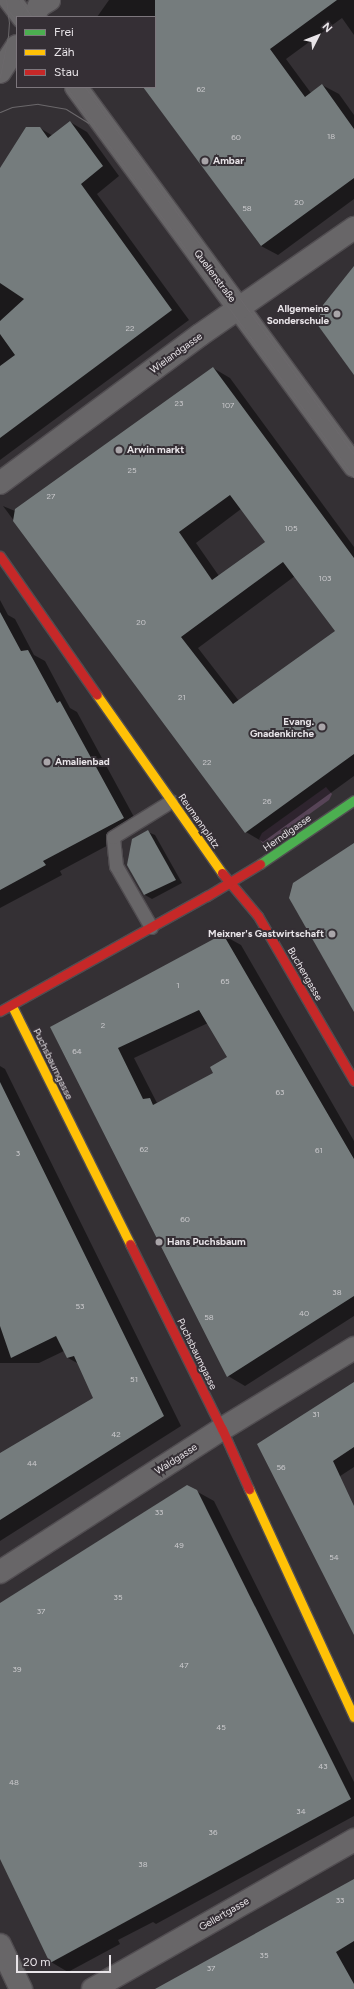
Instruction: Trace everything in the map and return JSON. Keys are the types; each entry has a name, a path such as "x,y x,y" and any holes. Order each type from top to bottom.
{"street":[{"path":"10,0 39,10"},
{"path":"0,72 16,48"},
{"name":"Quellenstraße","path":"77,88 354,466"},
{"name":"Wielandgasse","path":"0,483 194,340 354,228"},
{"name":"Reumannplatz","path":"0,556 217,867 230,882"},
{"name":"Herndlgasse","path":"230,882 269,859 354,800"},
{"path":"0,1011 12,1006 230,882"},
{"name":"Buchengasse","path":"230,882 258,916 354,1082"},
{"name":"Puchsbaumgasse","path":"12,1006 222,1429 354,1717"},
{"name":"Waldgasse","path":"0,1572 222,1429 354,1348"},
{"name":"Gellertgasse","path":"93,1989 354,1840"},
{"path":"0,1945 20,1989"}],"lane":[{"path":"151,927 116,866 113,837 171,801"}],"shaded area":[{"path":"326,787 332,794 329,800 265,846 259,839 262,833"}],"building":[{"path":"155,0 337,0 270,49 305,97 322,84 354,129 354,178 261,246 144,88 156,88"},
{"path":"70,121 103,166 81,184 172,310 0,438 0,366 15,355 0,334 0,321 24,299 0,283 0,168 26,127 40,127 48,138"},
{"name":"Allgemeine Sonderschule","path":"354,266 354,375 317,324 323,305"},
{"path":"213,367 354,558 354,754 245,833 13,521 15,509","holes":["230,495 265,542 212,580 179,532","283,562 335,631 233,704 181,637"]},
{"name":"Amalienbad","path":"0,612 21,651 28,650 57,703 60,701 124,818 43,861 46,865 0,890"},
{"path":"148,830 176,880 144,895 127,865 132,839"},
{"name":"Meixner's Gastwirtschaft","path":"354,843 354,1012 289,898 293,883"},
{"path":"223,934 354,1159 354,1296 227,1377 50,1027","holes":["199,1010 227,1057 210,1067 213,1073 153,1105 150,1098 143,1099 118,1048"]},
{"path":"0,1082 164,1416 0,1520 0,1453 93,1398 74,1356 67,1358 56,1336 11,1358 0,1326"},
{"path":"354,1382 354,1447 333,1461 354,1506 354,1635 257,1444"},
{"path":"187,1485 197,1490 351,1799 50,1963 0,1859 0,1603"},
{"path":"354,1879 354,1941 336,1952 354,1984 354,1989 155,1989"}],"tram line":[{"path":"0,77 8,36 9,23 6,0"},
{"path":"20,0 31,16"},
{"path":"8,10 16,20"},
{"path":"67,88 354,477"},
{"path":"86,88 354,454"},
{"path":"0,112 12,107 38,104 66,109 88,123"}],"traffic: fast":[{"path":"260,864 354,800"}],"traffic: slow":[{"path":"97,695 222,873"},
{"path":"12,1006 130,1244"},
{"path":"249,1489 354,1717"}],"traffic: jam":[{"path":"0,556 97,695"},
{"path":"0,1011 207,896 260,864"},
{"path":"222,873 258,916 354,1081"},
{"path":"130,1244 222,1429 249,1489"}],"place":[{"name":"Ambar","path":"205,161"},
{"name":"Allgemeine Sonderschule","path":"337,314"},
{"name":"Arwin markt","path":"119,450"},
{"name":"Evang. Gnadenkirche","path":"322,727"},
{"name":"Amalienbad","path":"47,762"},
{"name":"Meixner's Gastwirtschaft","path":"332,934"},
{"name":"Hans Puchsbaum","path":"159,1242"}]}
